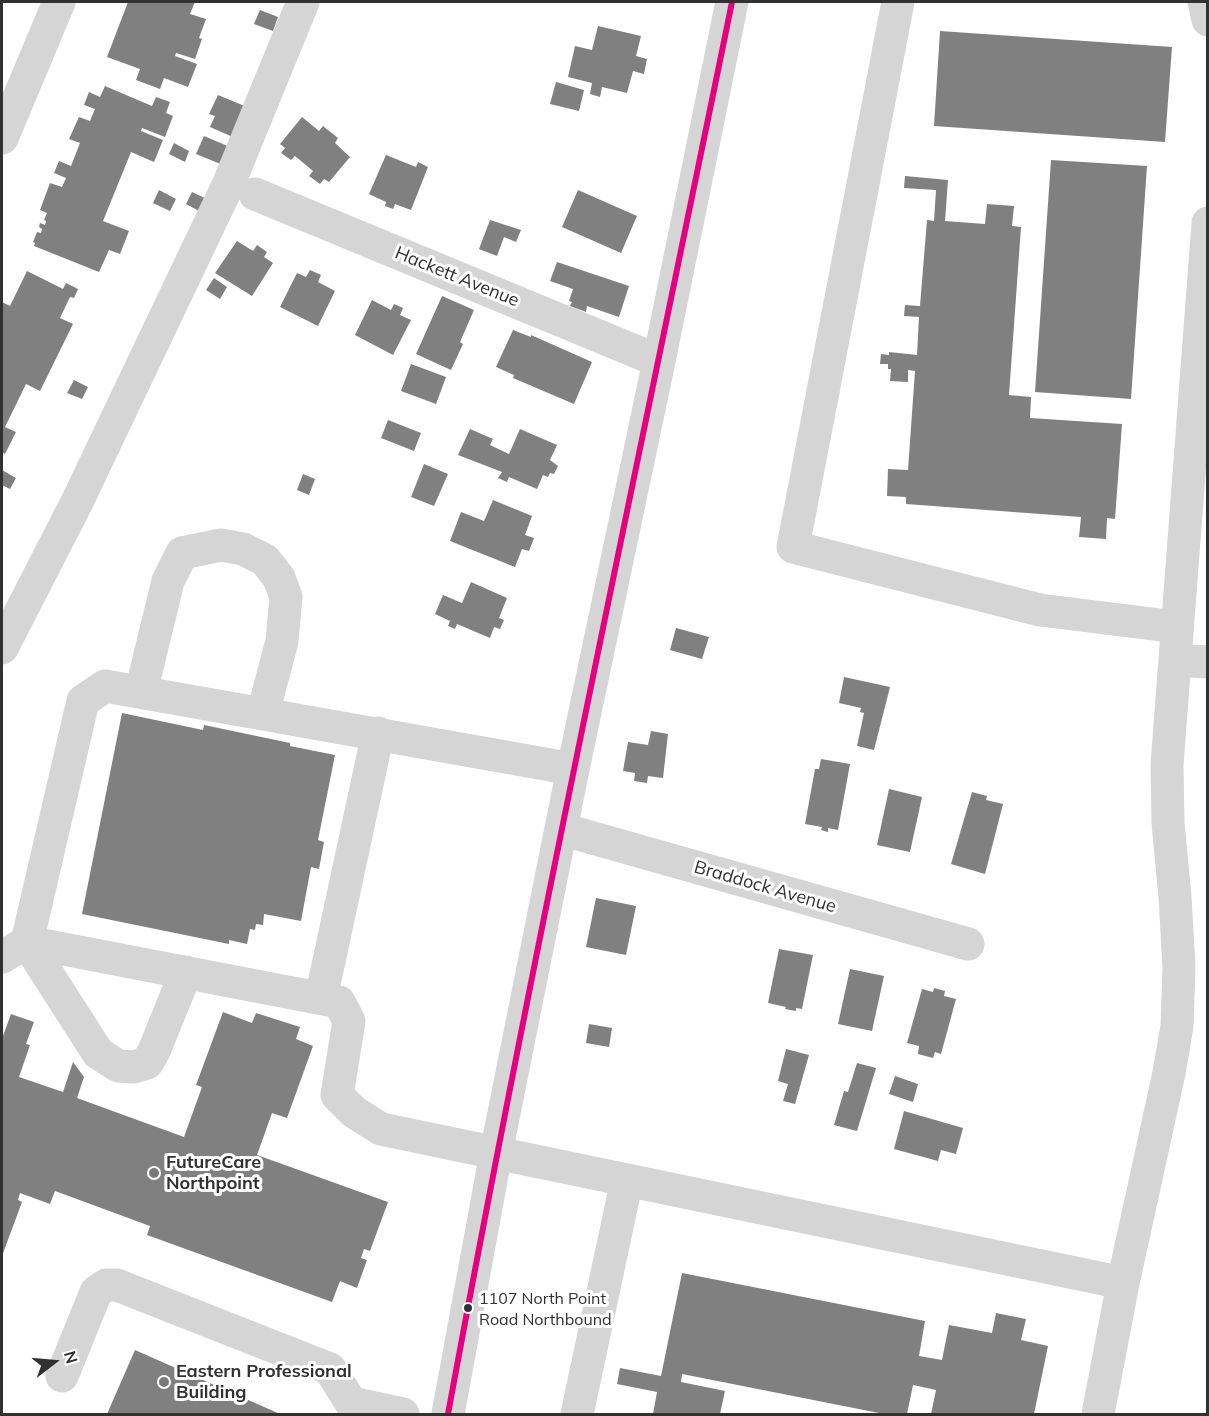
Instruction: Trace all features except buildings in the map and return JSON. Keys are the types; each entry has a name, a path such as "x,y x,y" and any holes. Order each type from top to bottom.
{"street":[{"path":"2,138 9,103 59,2"},
{"path":"2,648 77,502 229,183 303,2"},
{"path":"448,1414 496,1153 573,769 732,2"},
{"path":"898,2 793,547 1040,610 1177,627"},
{"path":"1204,2 1208,20"},
{"name":"Hackett Avenue","path":"255,194 659,361"},
{"path":"1098,1414 1177,1026 1179,967 1175,897 1167,823 1167,765 1208,223"},
{"path":"141,692 168,581 182,553 221,545 243,549 266,560 279,578 286,597 282,641 263,713"},
{"path":"1175,660 1208,662"},
{"path":"14,949 83,701 105,686 573,769"},
{"path":"321,998 378,733"},
{"name":"Braddock Avenue","path":"561,830 968,944"},
{"path":"14,949 186,972 339,1002 349,1021 337,1095 354,1112 381,1129 1123,1283"},
{"path":"14,949 98,1053 118,1066 134,1067 147,1063 186,972"},
{"path":"577,1414 627,1180"},
{"path":"62,1376 96,1292 106,1285 117,1285 330,1369 349,1409 403,1414"}],"transit line":[{"path":"448,1414 551,884 732,2"}],"place":[{"name":"FutureCare Northpoint","path":"154,1173"},
{"name":"1107 North Point Road Northbound","path":"468,1308"},
{"name":"Eastern Professional Building","path":"164,1382"}]}
